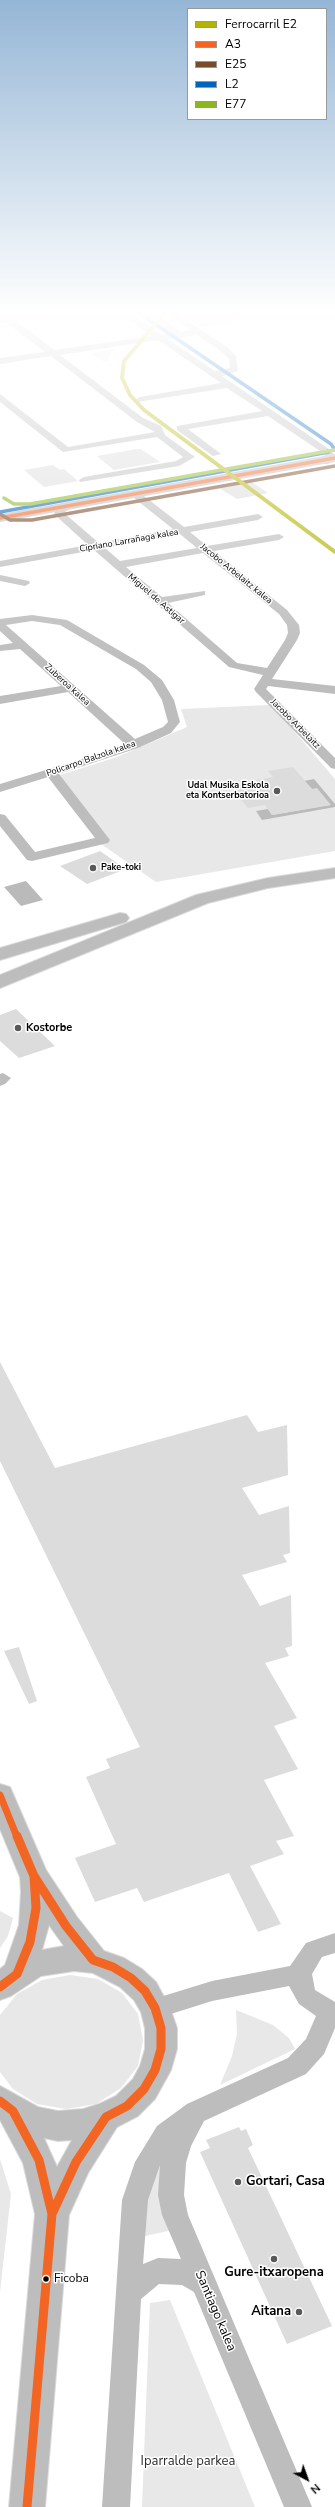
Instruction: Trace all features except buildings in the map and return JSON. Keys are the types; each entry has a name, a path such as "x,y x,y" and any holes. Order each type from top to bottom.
{"main road":[{"path":"3,516 28,514 65,508 331,457"},
{"path":"0,505 12,512 28,514 140,494"},
{"path":"0,982 202,899 261,884 335,873"},
{"path":"0,954 174,901 202,899"},
{"path":"0,1795 34,1876 66,1926 93,1960"},
{"path":"8,1980 26,1952 34,1925 36,1892 34,1876"},
{"path":"6,2106 34,2121 58,2126 83,2124 106,2117 127,2106 144,2089 155,2070 161,2049 161,2028 155,2008 145,1991 131,1978 113,1967 93,1960 74,1958 54,1960 34,1965 8,1980"},
{"path":"6,2106 39,2160 52,2214 27,2507"},
{"path":"52,2214 76,2162 106,2117"}],"street":[{"path":"41,430 66,450 160,433"},
{"path":"84,480 179,463 190,457 157,430"},
{"path":"183,430 216,454"},
{"path":"294,430 331,457"},
{"name":"Jacobo Arbelaitz kalea","path":"140,494 283,612 293,625 294,633 291,640 266,677"},
{"name":"Miguel de Astigar","path":"65,508 60,511 59,514 233,665 266,677"},
{"name":"Cipriano Larrañaga kalea","path":"0,564 258,517"},
{"path":"118,566 279,537"},
{"path":"0,578 26,583"},
{"path":"160,601 201,592"},
{"name":"Policarpo Balzola kalea","path":"0,623 32,618 63,622 140,667 156,680 168,700 174,722 167,730 134,745 51,774 0,788"},
{"name":"Zuberoa kalea","path":"0,623 21,645 134,745"},
{"path":"0,648 21,645"},
{"name":"Jacobo Arbelaitz","path":"335,690 266,677 260,689 335,765"},
{"path":"0,700 70,688"},
{"path":"0,818 32,857 103,840 51,774"},
{"path":"116,2507 128,2293 136,2200 148,2162 166,2134 196,2112 297,2066 315,2046 333,2012 318,2006 307,1998 301,1987 300,1974 302,1965 314,1950 335,1943"},
{"path":"155,2008 212,1991 300,1974"},
{"name":"Santiago kalea","path":"196,2112 179,2143 173,2163 171,2195 175,2215 298,2507"},
{"path":"128,2293 143,2279 158,2271 186,2272 203,2283"}],"green space":[{"path":"269,705 289,725 335,779 335,851 156,882 101,844 57,776 117,757 187,727 181,709"},
{"path":"0,1911 13,1918 8,1936 0,1948"},
{"path":"70,1975 98,1979 122,1993 138,2014 143,2040 138,2066 121,2088 96,2104 66,2109 37,2104 13,2089 0,2072 0,2015 17,1994 42,1980"},
{"path":"236,2010 273,2025 289,2038 295,2049 220,2085 232,2056 237,2034"},
{"path":"165,2147 172,2230 141,2237 144,2206"},
{"path":"0,2159 11,2194 0,2292"},
{"name":"Iparralde parkea","path":"170,2300 255,2507 142,2507 150,2303"}],"shaded area":[{"path":"314,779 335,804 335,807 262,820 256,811 268,809 272,815 330,805 317,789 312,789 304,781"},
{"path":"26,881 43,900 21,906 4,887"}],"rail line":[{"name":"E2","path":"171,430 335,552"}],"transit line":[{"name":"L2","path":"310,430 331,444 335,450"},
{"name":"E77","path":"4,498 14,504 30,504 334,450"},
{"name":"L2","path":"0,512 329,452"},
{"name":"A3","path":"0,518 335,458"},
{"name":"E25","path":"0,514 10,520 32,520 335,466"},
{"name":"A3","path":"0,1795 34,1876 66,1926 93,1960 113,1967 131,1978 145,1991 155,2008 161,2028 161,2049 155,2070 144,2089 127,2106 106,2117 76,2162 52,2214"},
{"name":"A3","path":"0,1987 17,1974 30,1942 36,1908 34,1876"},
{"name":"A3","path":"0,2101 13,2111 39,2160 52,2214 27,2507"}],"place":[{"name":"Udal Musika Eskola eta Kontserbatorioa","path":"277,791"},
{"name":"Pake-toki","path":"93,868"},
{"name":"Kostorbe","path":"18,1028"},
{"name":"Gortari, Casa","path":"238,2182"},
{"name":"Gure-itxaropena","path":"274,2259"},
{"name":"Ficoba","path":"46,2279"},
{"name":"Aitana","path":"299,2312"}]}
